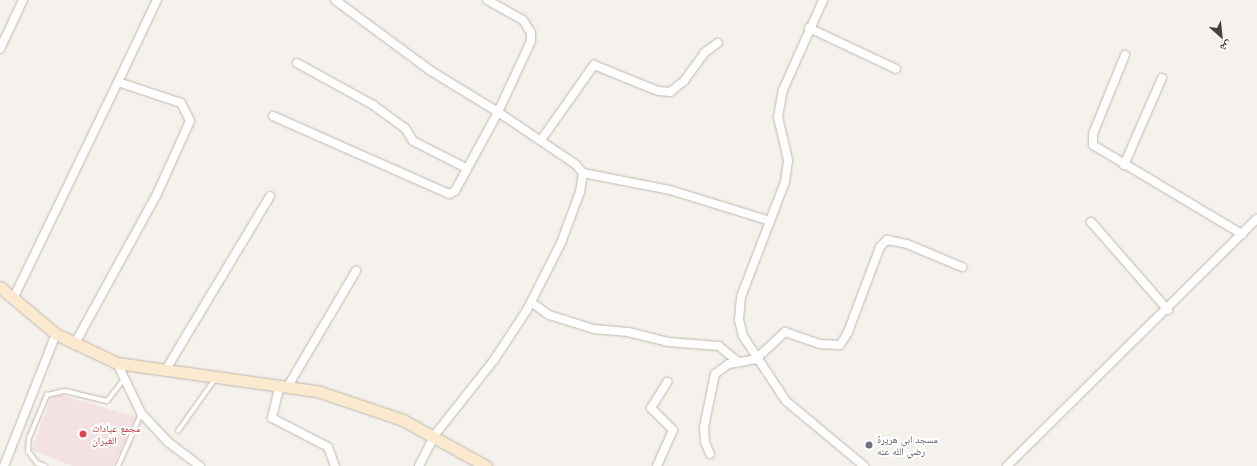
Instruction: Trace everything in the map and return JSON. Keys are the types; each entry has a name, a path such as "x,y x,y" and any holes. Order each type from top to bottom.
{"street":[{"path":"0,49 23,0"},
{"path":"13,299 157,0"},
{"path":"335,0 431,71 541,140 575,164 583,173 670,190 770,221"},
{"path":"273,116 449,194 455,191 466,168 498,112 531,41 531,33 522,20 487,0"},
{"path":"823,0 809,28 783,90 778,117 788,160 785,182 741,297 739,320 743,336 756,359 786,401 864,466"},
{"path":"809,28 896,69"},
{"path":"541,140 594,65 658,91 670,92 684,82 704,53 718,43"},
{"path":"1125,55 1092,140 1098,150 1242,234"},
{"path":"297,63 373,105 405,128 413,142 466,168"},
{"path":"1124,165 1162,78"},
{"path":"74,345 158,194 190,121 182,103 118,82"},
{"path":"419,466 434,436 494,360 531,302 562,243 582,187 583,173"},
{"path":"165,371 270,196"},
{"path":"1007,466 1045,425 1168,310 1257,219"},
{"path":"1091,222 1168,310"},
{"path":"710,454 704,442 704,427 711,380 721,368 738,362 756,359 785,332 819,344 840,345 848,332 880,247 887,240 907,244 962,267"},
{"path":"335,466 328,447 272,418 284,386 356,271"},
{"path":"0,287 56,334 74,345 117,363 215,379 284,386 361,404 434,436 486,466"},
{"path":"531,302 549,315 594,329 628,332 668,342 720,346 738,362"},
{"path":"4,466 56,334"},
{"path":"117,363 141,413 168,442 200,466"},
{"path":"657,466 673,430 651,408 667,382"}],"lane":[{"path":"45,466 37,463 28,451 29,438 47,395 65,391 107,401 124,379"},
{"path":"178,431 215,379"},
{"path":"118,466 141,413"}],"shaded area":[{"name":"مجمع عيادات الغيران","path":"57,394 136,417 113,466 73,466 32,450 52,395"}],"place":[{"name":"مجمع عيادات الغيران","path":"83,434"},
{"name":"مسجد ابي هريرة رضي الله عنه","path":"869,445"}]}
